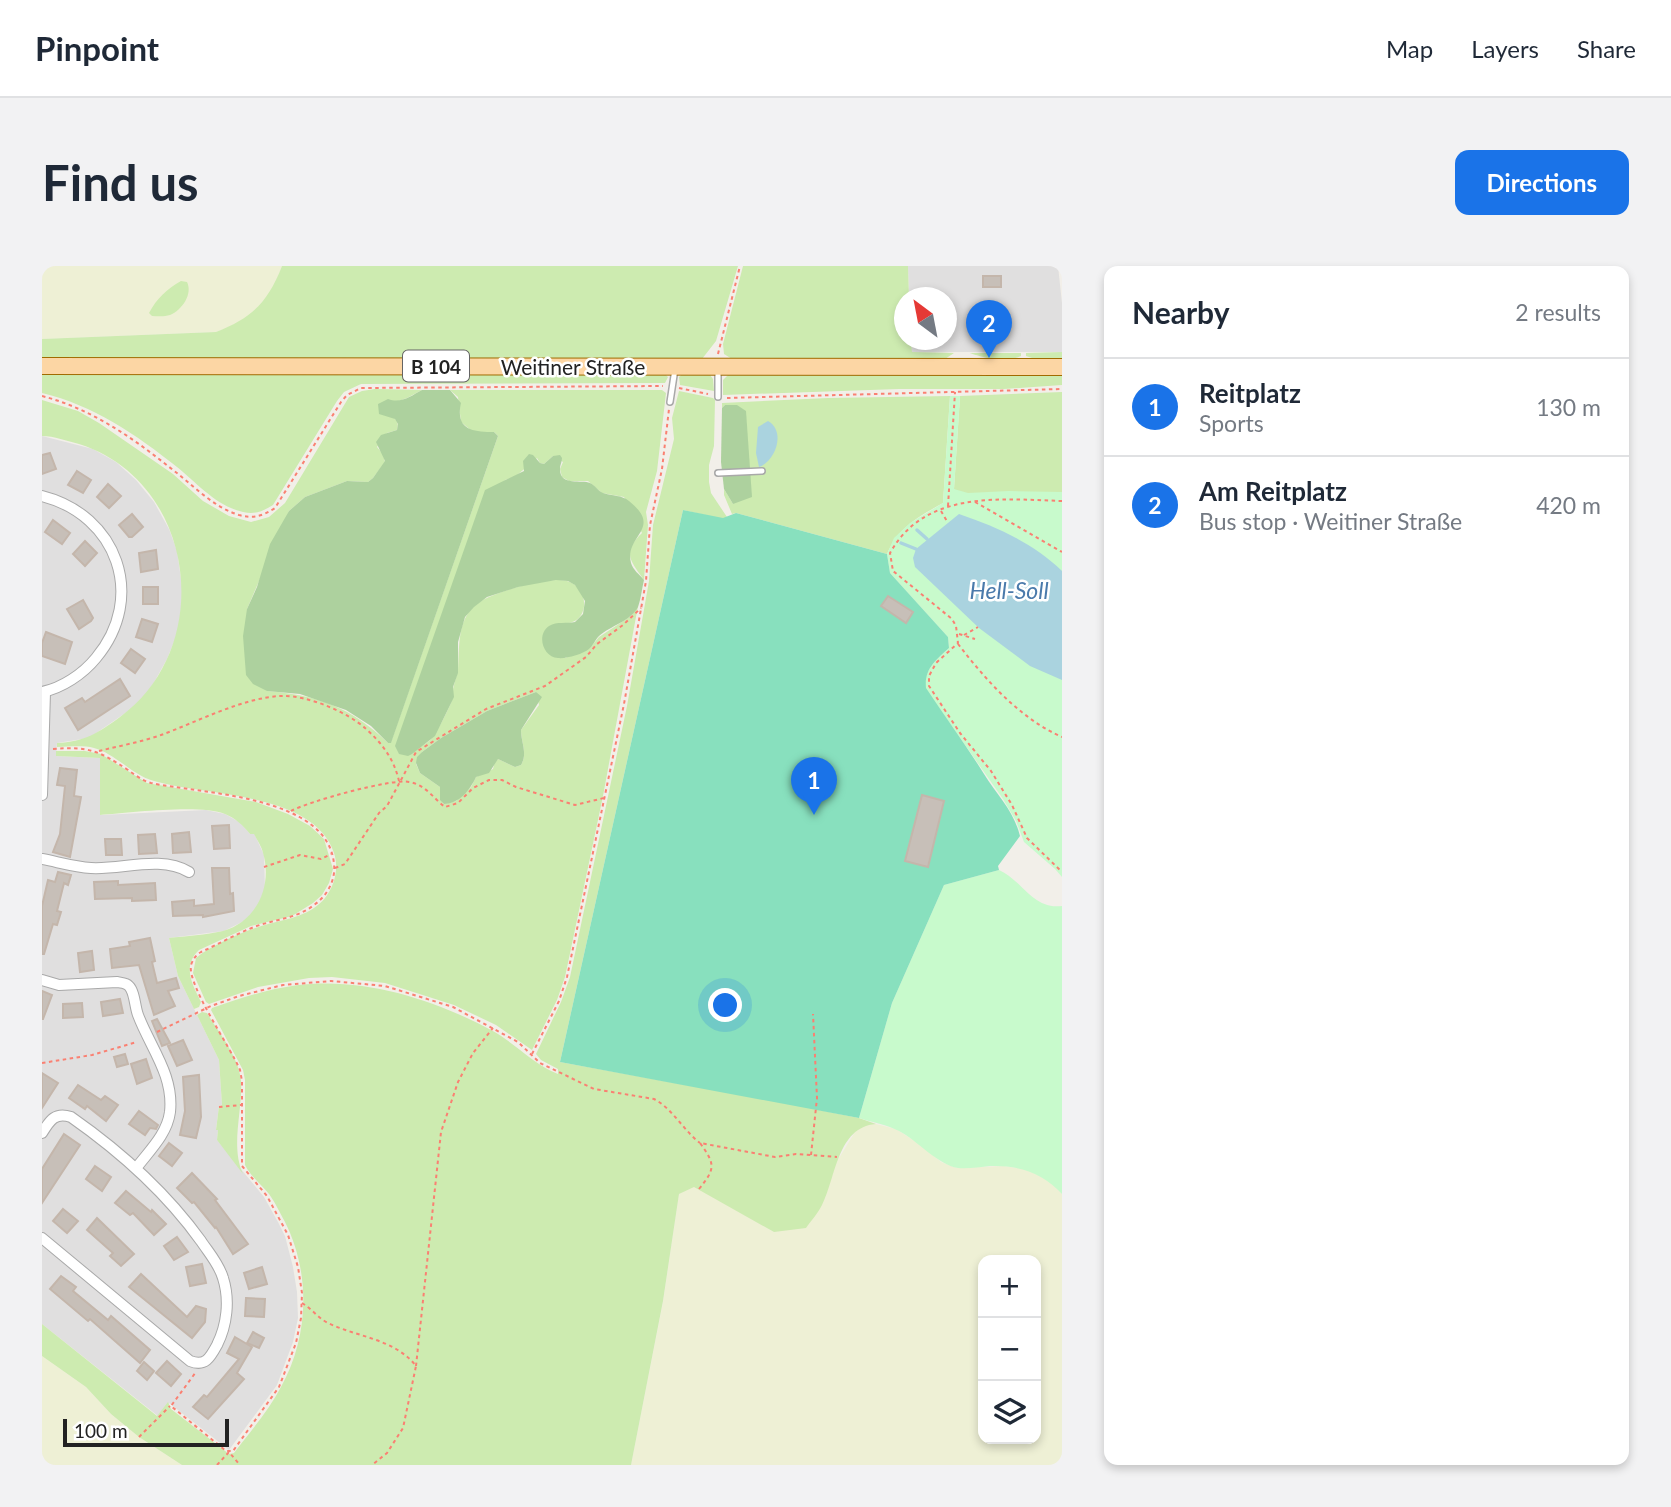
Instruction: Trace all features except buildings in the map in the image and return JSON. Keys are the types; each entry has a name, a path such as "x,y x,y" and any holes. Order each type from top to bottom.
{"main road":[{"name":"Weitiner Straße","path":"42,366 1062,367"}],"street":[{"path":"42,496 76,509 105,536 114,553 122,589 121,609 115,629 104,648 77,676 43,692 45,750 42,795"},
{"path":"42,859 91,868 167,864 189,872"},
{"path":"42,980 58,985 125,983 131,988 137,1014 166,1077 170,1109 162,1135 137,1167"},
{"path":"42,1133 55,1116 71,1116 137,1167 188,1223 217,1264 227,1296 226,1320 209,1358 198,1364 190,1361 42,1238"}],"lane":[{"path":"718,365 718,397"},
{"path":"670,401 675,366"},
{"path":"718,473 762,471"}],"path":[{"path":"718,365 718,347 740,266"},
{"path":"42,396 81,408 102,419 175,471 206,497 231,512 251,517 260,516 275,508 341,402 347,395 361,388 673,386 739,399 1062,388"},
{"path":"947,507 955,392"},
{"path":"532,1055 559,1000 567,977 605,798 646,581 650,525 662,469 670,401"},
{"path":"973,500 1062,552"},
{"path":"1062,501 973,500 947,507 904,533 890,553 893,571 951,619 958,634 958,643 985,679 1041,728 1062,737"},
{"path":"940,510 948,523"},
{"path":"335,869 345,864 393,797 399,782 420,750 486,709 545,686 586,656 641,607"},
{"path":"963,635 978,627"},
{"path":"958,634 975,639"},
{"path":"958,643 936,663 929,676 929,686 1007,796 1027,838 1062,872"},
{"path":"45,750 99,751 159,735 268,697 286,695 340,711 357,721 385,748 399,782"},
{"path":"99,751 148,782 257,801 289,813 321,831 332,853 335,869 324,897 303,913 253,928 195,957 191,974 240,1070 242,1166 267,1196 288,1235 298,1267 301,1303 296,1343 279,1387 233,1451 217,1465"},
{"path":"289,813 327,797 399,782 413,783 427,790 445,807 458,803 473,788 489,780 502,780 575,805 605,798"},
{"path":"1003,799 1007,796"},
{"path":"264,867 295,856 305,855 321,859 332,853"},
{"path":"42,1063 92,1055 130,1045 206,1008 271,988 309,981 385,986 453,1007 518,1042 540,1063 594,1089 654,1099 662,1103 709,1154 713,1166 710,1178 699,1189"},
{"path":"811,1155 817,1098 813,1014"},
{"path":"372,1465 387,1453 403,1428 416,1366 441,1132 458,1082 473,1053 494,1028"},
{"path":"219,1107 242,1104"},
{"path":"700,1143 775,1157 796,1154 837,1157"},
{"path":"301,1303 331,1324 380,1341 403,1353 416,1366"},
{"path":"139,1437 171,1406 197,1372 198,1364"},
{"path":"171,1406 229,1452 240,1465"}],"shaded area":[{"path":"908,266 1058,266 1062,303 1062,352 912,352 957,350 957,287 909,287"},
{"path":"42,436 93,449 116,462 136,480 154,502 169,529 177,551 183,593 176,637 152,686 137,705 89,738 57,743 56,756 100,758 100,815 206,810 225,814 241,823 250,834 254,833 264,855 265,889 257,907 246,920 224,931 169,938 178,976 219,1060 222,1105 219,1106 217,1140 264,1197 278,1222 285,1236 297,1292 298,1318 293,1342 277,1385 229,1450 169,1403 158,1416 42,1324"}],"green space":[{"path":"42,266 282,266 273,289 254,312 238,324 216,332 42,339"},
{"path":"282,266 738,266 716,341 702,359 42,359 42,339 216,332 229,327 249,314 264,299"},
{"path":"743,266 908,266 909,287 894,287 894,350 954,353 945,359 732,359 724,354 723,344"},
{"path":"181,281 187,282 189,292 182,306 170,315 152,316 149,313 159,298"},
{"path":"1062,352 1062,360 1038,360 1026,356 1026,353"},
{"path":"970,353 1021,353 1021,356 1002,359"},
{"path":"685,372 708,372 713,379 714,391 680,385 679,377"},
{"path":"731,372 1062,374 1062,385 1004,389 899,389 723,395 723,380"},
{"path":"42,373 665,374 668,377 665,383 361,384 344,392 337,401 273,505 251,513 224,505 162,455 114,422 79,405 42,393"},
{"path":"422,390 396,402 390,416 397,421 397,430 387,433 377,447 385,462 373,478 368,482 347,481 305,497 289,511 247,609 267,691 302,696 332,705 361,720 388,743 391,742 498,436 494,432 473,432 461,422 458,397 450,390 662,390 666,393 657,471 646,512 648,525 644,580 630,557 632,546 642,533 624,497 602,493 588,481 569,481 562,477 560,469 563,462 553,456 544,464 537,458 516,476 505,480 412,754 434,736 451,703 458,670 462,628 465,618 478,603 506,590 549,580 567,581 575,585 581,591 584,606 577,620 559,623 565,658 590,648 599,637 631,616 638,606 603,796 565,977 557,1000 532,1050 496,1025 454,1005 385,983 332,977 309,978 258,987 209,1004 193,973 196,958 240,934 306,913 325,898 334,882 336,865 334,853 323,833 305,818 282,807 154,781 94,748 57,747 57,743 83,739 105,728 151,686 171,650 181,609 180,568 169,528 148,492 118,463 79,444 42,436 42,400 78,411 99,423 173,474 203,501 229,516 251,522 269,517 285,503 349,397 362,391","holes":["536,692 539,705 521,730 524,752 521,765 515,767 498,759 493,769 476,777 471,787 456,801 444,804 440,787 420,773 416,764 422,752 487,711"]},
{"path":"422,390 450,390 461,403 461,419 467,428 494,432 498,436 391,743 388,743 371,726 346,710 300,694 267,691 253,684 246,675 243,636 247,609 270,544 289,511 305,497 347,481 368,482 373,478 385,461 376,442 381,435 397,430 398,424 395,419 379,414 378,404 388,399 406,399"},
{"path":"679,391 715,400 714,446 709,465 709,482 711,493 727,517 723,519 683,510 560,1062 697,1087 816,1082 814,1109 876,1124 863,1127 845,1144 822,1205 806,1228 774,1232 694,1187 679,1194 663,1301 631,1465 182,1465 139,1437 111,1414 86,1387 42,1356 42,1324 157,1416 168,1402 171,1409 229,1454 234,1453 253,1429 281,1387 297,1347 303,1284 293,1242 285,1222 269,1194 245,1165 243,1070 212,1008 298,985 357,985 381,989 449,1010 470,1020 500,1035 540,1065 558,1074 558,1069 541,1060 536,1054 570,977 627,706 649,581 653,525 674,439 672,418"},
{"path":"1062,392 1062,498 961,500 954,489 960,396"},
{"path":"950,396 943,503 917,518 903,530 887,554 732,514 724,489 733,504 749,480 749,471 722,403"},
{"path":"950,396 960,396 954,489 968,493 1062,492 1062,877 1024,842 1003,799 925,688 929,671 935,661 949,648 948,637 890,573 887,554 894,538 910,523 943,503"},
{"path":"725,405 737,405 746,411 752,497 733,504 724,489 721,462 722,408"},
{"path":"529,454 544,464 553,456 560,455 563,478 590,483 603,493 626,499 639,511 643,526 630,553 632,565 644,580 638,607 630,616 599,636 586,651 558,658 545,650 543,635 549,626 575,622 583,614 585,601 575,585 556,580 518,587 487,597 465,617 458,642 458,673 453,687 454,697 435,736 408,756 399,754 395,746 485,490 524,471 523,461"},
{"path":"683,510 723,518 736,513 887,554 890,573 948,637 949,648 929,670 926,688 1009,811 1020,836 998,866 999,870 944,885 892,1003 859,1118 560,1062"},
{"path":"536,692 542,697 521,730 524,752 521,765 515,767 498,759 489,773 476,777 463,795 454,802 444,804 440,800 440,787 420,773 417,757 441,738 487,711"},
{"path":"56,751 101,754 147,783 256,802 288,814 310,826 324,839 333,869 329,883 322,895 292,916 251,926 199,950 190,969 192,982 201,1002 199,1007 194,1009 178,976 169,938 223,931 245,920 253,911 266,878 266,865 254,834 250,834 225,814 214,811 164,810 100,815 100,758 56,756"},
{"path":"999,870 1035,899 1052,906 1062,906 1062,1194 1039,1176 1021,1169 1001,1166 951,1166 899,1131 859,1118 892,1003 944,885"},
{"path":"207,1013 223,1037 239,1072 241,1092 237,1152 243,1174 217,1140 219,1106 222,1105 219,1060 197,1015"},
{"path":"876,1124 896,1129 941,1162 957,1168 1003,1166 1027,1169 1050,1181 1062,1194 1062,1465 631,1465 663,1302 679,1194 694,1186 774,1232 839,1158 855,1132 865,1125"},
{"path":"42,1356 86,1387 111,1414 139,1437 182,1465 42,1465"}],"water":[{"path":"768,421 777,432 777,446 770,459 759,467 756,453 758,427"},
{"name":"Hell-Soll","path":"959,514 1014,537 1039,552 1062,571 1062,680 1030,666 979,628 915,567 913,558 916,549"}],"waterway":[{"path":"917,530 927,539"},
{"path":"901,543 916,549"}],"place":[{"name":"Am Reitplatz","path":"989,358"},
{"name":"Reitplatz","path":"814,815"}]}
